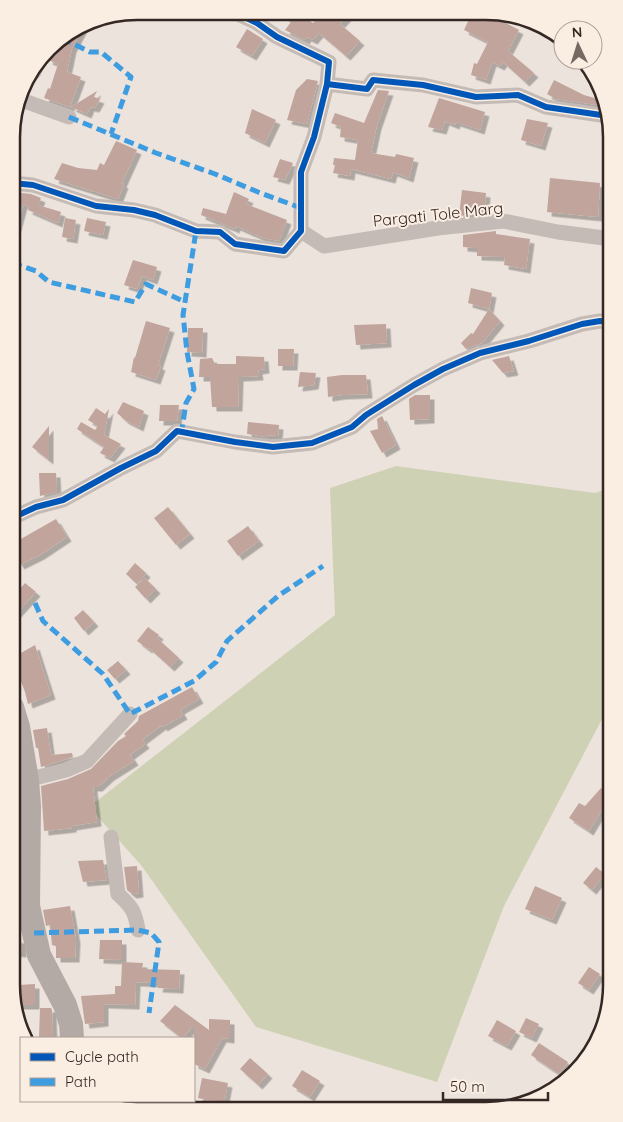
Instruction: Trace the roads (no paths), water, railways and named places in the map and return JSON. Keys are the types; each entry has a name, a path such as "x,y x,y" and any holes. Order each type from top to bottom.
{"main road":[{"path":"20,739 29,806 28,906 39,955 65,1005 72,1037"}],"street":[{"path":"20,184 33,185 96,206 134,210 155,215 196,231 220,232 235,244 284,251 301,231 301,172 314,137 328,84 329,62 277,37 251,20"},
{"path":"328,84 368,89 373,80 423,85 476,97 518,95 546,108 601,115"},
{"path":"25,101 69,117"},
{"name":"Pargati Tole Marg","path":"301,231 324,246 438,228 503,221 558,232 603,238"},
{"path":"20,514 36,507 64,500 156,451 177,431 273,448 312,443 352,427 366,415 414,385 443,369 480,353 530,341 582,324 603,321"},
{"path":"27,780 66,770 86,762 130,714"},
{"path":"111,837 118,894 132,906 138,930"}]}
